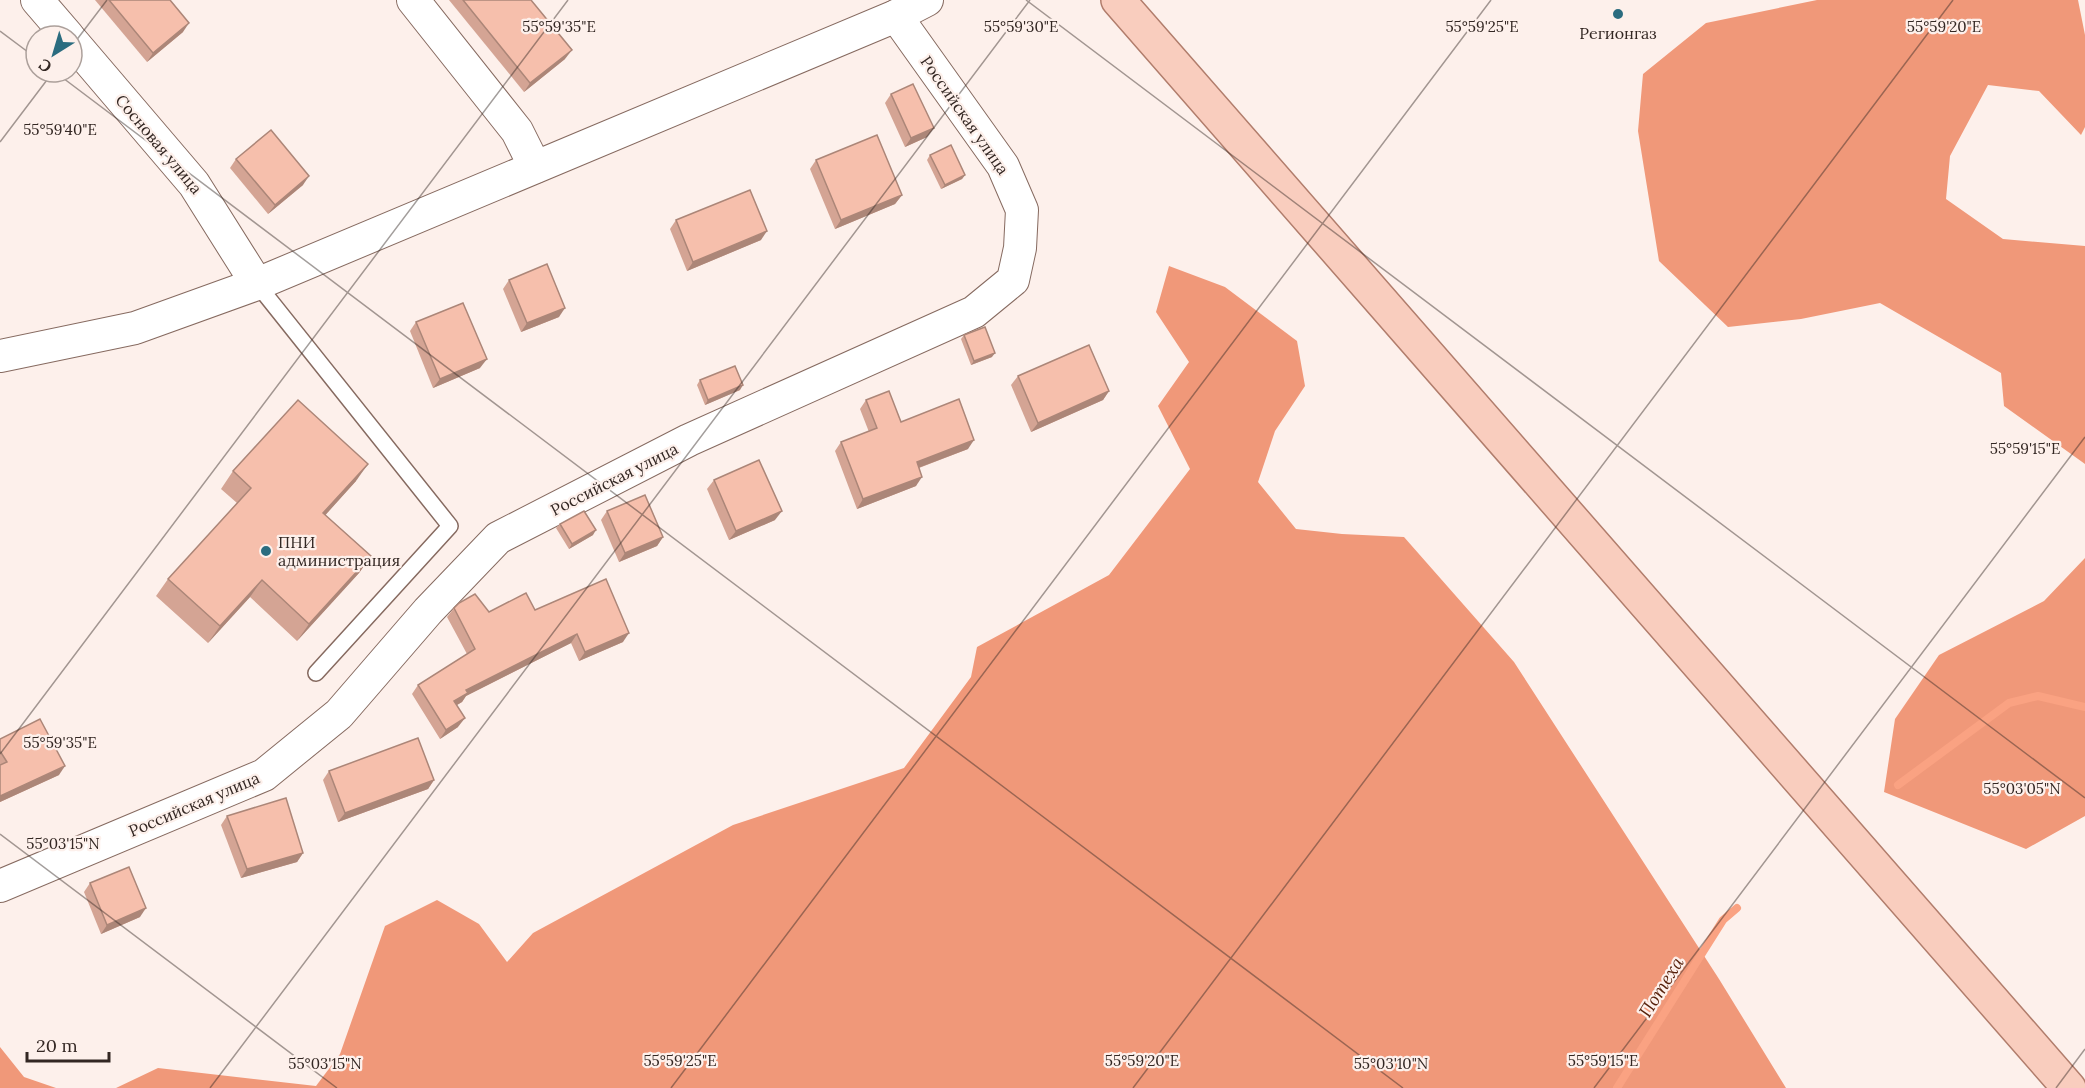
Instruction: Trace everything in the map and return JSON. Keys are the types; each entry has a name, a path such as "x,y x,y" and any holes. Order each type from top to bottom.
{"main road":[{"path":"1118,0 2069,1088"}],"street":[{"path":"37,0 58,24"},
{"path":"413,0 517,131 535,166"},
{"path":"0,356 135,328 257,284 896,16 927,0"},
{"name":"Российская улица","path":"0,886 264,775 339,714 428,611 498,538 689,440 974,312 1013,280 1020,248 1022,210 1003,166 896,16"},
{"name":"Сосновая улица","path":"84,55 194,184 257,284"}],"lane":[{"path":"257,284 450,526 316,673"}],"shaded area":[{"path":"1817,0 2078,0 2085,35 2085,127 2081,135 2039,91 1988,85 1950,156 1946,199 2003,239 2085,246 2085,464 2004,406 2001,373 1880,303 1801,319 1728,327 1659,261 1638,131 1643,74 1706,23"},
{"path":"1169,266 1225,287 1297,341 1305,386 1275,431 1258,482 1296,529 1404,537 1514,662 1719,979 1786,1088 116,1088 158,1068 316,1086 340,1054 385,926 437,900 479,924 507,962 533,933 733,825 904,768 971,677 977,647 1109,575 1190,469 1158,406 1189,362 1156,312"},
{"path":"2085,558 2085,816 2026,849 1884,792 1895,719 1939,655 2044,601"},
{"path":"0,1047 24,1077 56,1088 0,1088"}],"building":[{"path":"109,0 170,0 189,23 153,53"},
{"path":"463,0 531,0 572,50 530,83"},
{"path":"913,84 934,128 911,138 891,94"},
{"path":"271,130 309,176 275,205 236,159"},
{"path":"877,135 902,195 841,220 816,160"},
{"path":"951,145 965,175 945,185 930,155"},
{"path":"750,190 767,231 693,262 676,220"},
{"path":"547,264 565,308 527,323 509,280"},
{"path":"463,303 487,359 440,379 416,322"},
{"path":"985,327 995,353 974,361 964,335"},
{"path":"1089,345 1109,391 1038,423 1018,376"},
{"path":"735,366 743,385 708,400 700,380"},
{"path":"889,391 901,422 959,399 974,440 917,462 922,477 863,499 841,442 877,428 866,400"},
{"name":"ПНИ администрация","path":"298,400 368,464 323,513 371,556 309,624 262,580 220,626 168,579 251,488 233,471"},
{"path":"759,460 782,511 736,531 714,480"},
{"path":"645,495 663,537 625,553 607,511"},
{"path":"584,511 596,530 572,544 560,524"},
{"path":"606,579 629,633 585,652 577,634 466,690 468,693 454,701 465,718 446,730 418,685 475,649 454,608 459,603 475,594 489,612 526,593 535,610"},
{"path":"40,719 65,766 0,796 0,765 7,762 0,751 0,739"},
{"path":"418,738 434,780 345,813 329,771"},
{"path":"286,798 303,853 247,869 227,816"},
{"path":"129,867 146,908 107,925 90,883"}],"waterway":[{"name":"Потеха","path":"1898,785 2009,703 2038,696 2085,707"},
{"name":"Потеха","path":"1617,1088 1723,920 1737,908"}],"place":[{"name":"Регионгаз","path":"1618,14"},
{"name":"ПНИ администрация","path":"266,551"}]}
